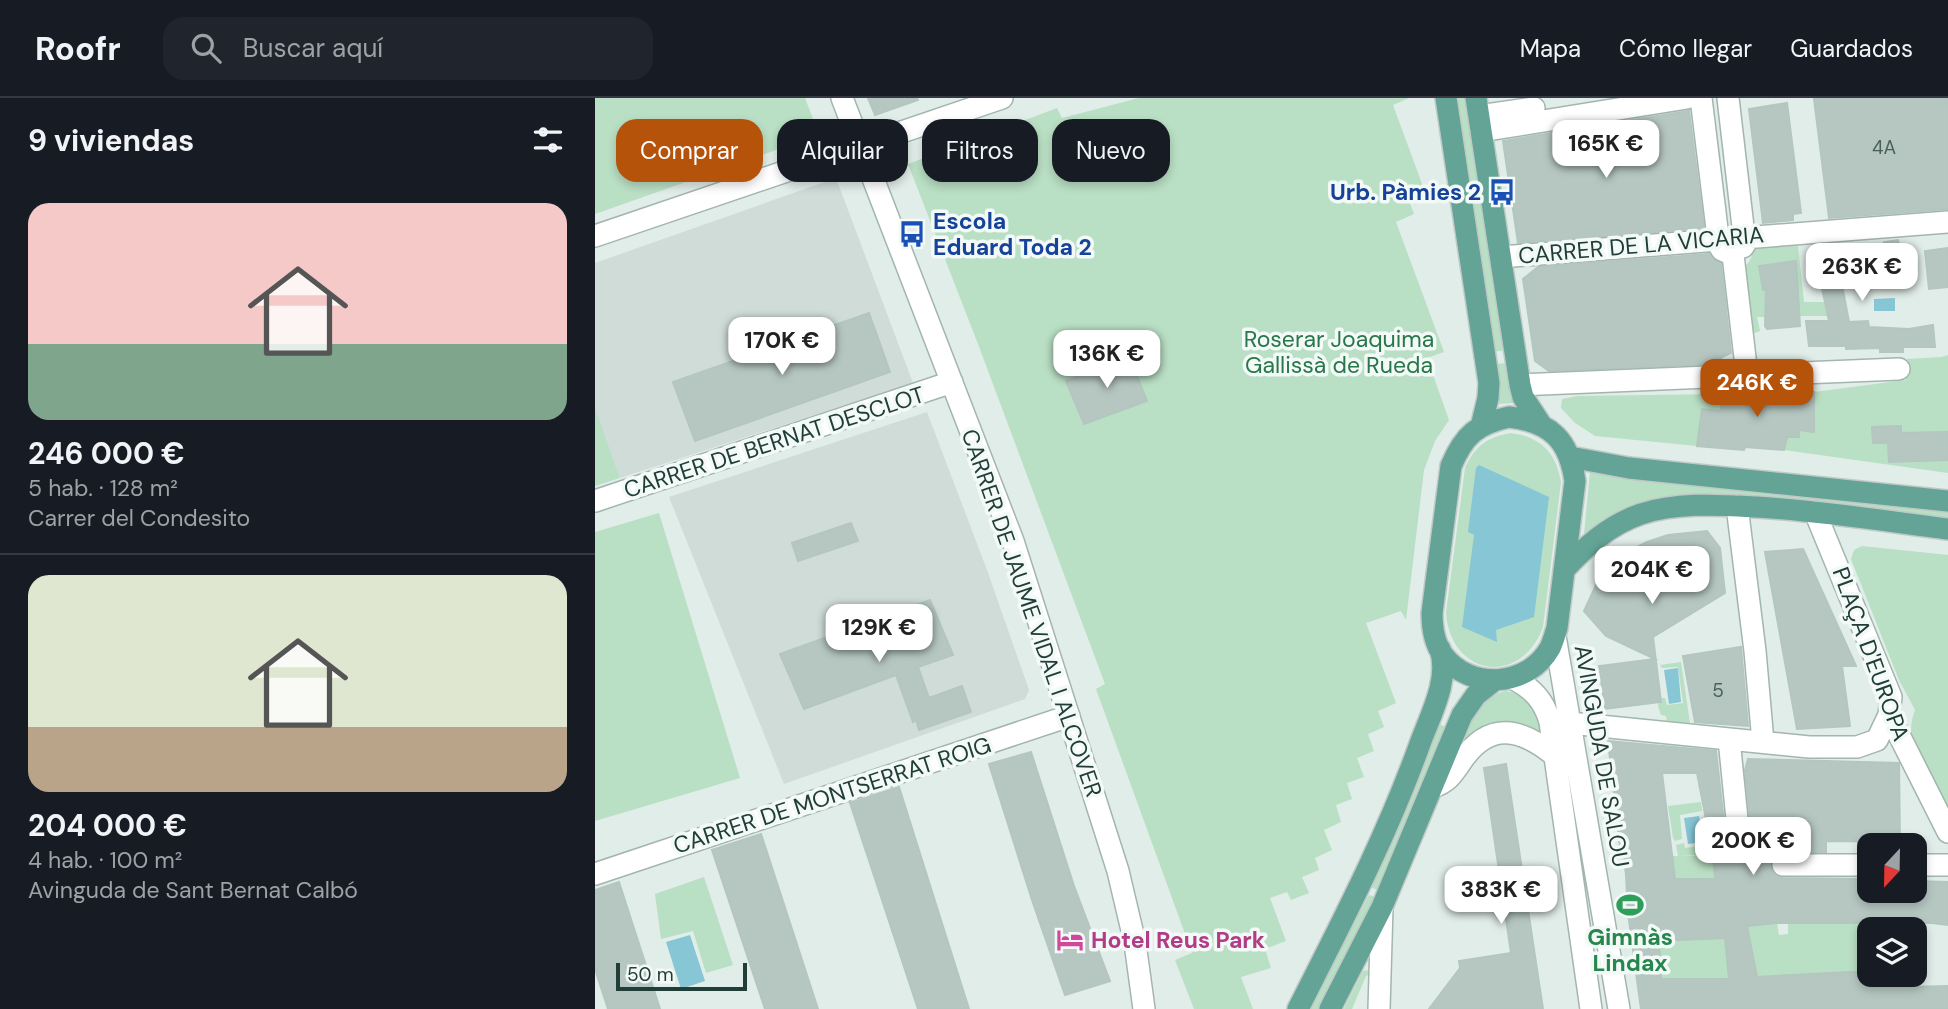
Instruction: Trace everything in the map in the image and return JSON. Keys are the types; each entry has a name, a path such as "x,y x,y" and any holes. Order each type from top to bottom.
{"main road":[{"path":"1446,98 1489,383 1481,426"},
{"path":"1479,115 1520,385 1524,397 1542,426"},
{"path":"1298,1009 1384,836 1441,684 1443,657 1434,635 1432,612 1451,466 1459,447 1481,426 1490,421 1510,417 1530,420 1563,443 1570,457 1575,481 1555,636 1550,648 1537,664 1520,676 1503,679 1468,675 1450,662 1440,649"},
{"path":"1570,457 1629,468 1948,501"},
{"path":"1564,570 1584,548 1607,529 1641,514 1688,505 1815,512 1948,528"},
{"path":"1330,1009 1382,907 1462,715 1476,695 1503,679"}],"street":[{"name":"CARRER DE JAUME VIDAL I ALCOVER","path":"842,98 850,119"},
{"path":"908,131 1002,98"},
{"path":"1479,115 1602,98"},
{"path":"1479,115 1687,98"},
{"path":"1701,98 1718,239 1722,250 1733,255"},
{"path":"1728,98 1745,244 1733,255"},
{"path":"595,236 777,175"},
{"name":"CARRER DE JAUME VIDAL I ALCOVER","path":"875,182 1013,541 1118,871 1135,943 1144,1009"},
{"name":"CARRER DE LA VICARIA","path":"1501,257 1948,222"},
{"path":"1733,255 1747,375"},
{"path":"1520,385 1899,369"},
{"name":"CARRER DE BERNAT DESCLOT","path":"595,501 952,382"},
{"path":"1737,506 1763,742"},
{"name":"PLAÇA D'EUROPA","path":"1815,512 1891,696 1889,715 1948,832"},
{"name":"AVINGUDA DE SALOU","path":"1555,636 1560,723 1619,1009"},
{"name":"AVINGUDA DE SALOU","path":"1503,679 1533,690 1560,723"},
{"path":"1591,1009 1555,756 1560,723 1809,747 1857,747 1877,740 1889,715"},
{"name":"CARRER DE MONTSERRAT ROIG","path":"595,874 1069,716"},
{"name":"AVINGUDA DE SALOU","path":"1433,787 1444,783 1454,774 1468,753 1487,736 1514,733 1532,738 1555,756"},
{"path":"1729,739 1738,829"},
{"path":"1783,865 1857,865"},
{"path":"1927,865 1946,865"},
{"path":"1379,1009 1382,907"}],"shaded area":[{"path":"825,182 838,182 913,383 620,478 595,407 595,263"},
{"path":"927,412 1029,690 1025,699 784,784 669,497"}],"green space":[{"path":"595,98 805,98 813,119 777,119 777,150 763,155 763,119 616,119 616,182 686,182 595,214"},
{"name":"Roserar Joaquima Gallissà de Rueda","path":"1139,98 1409,98 1393,105 1425,192 1408,198 1414,214 1396,222 1444,352 1427,358 1449,420 1435,441 1424,470 1406,620 1401,611 1366,623 1396,703 1378,711 1384,727 1368,734 1374,751 1357,758 1364,777 1347,783 1352,799 1336,805 1341,822 1324,830 1332,850 1315,858 1319,870 1302,877 1309,893 1291,900 1287,892 1270,898 1286,941 1265,949 1271,968 1241,977 1253,1009 1194,1009 1175,960 1192,953 1096,689 1105,684 908,164 922,159 922,182 1038,182 1038,119 1028,119 1057,108 1062,118"},
{"path":"1455,98 1467,98 1506,350 1492,352"},
{"path":"1798,246 1804,302 1825,302 1828,316 1799,316 1766,306 1765,317 1757,317 1760,331 1752,334 1743,268 1756,247"},
{"path":"1948,355 1948,473 1784,450 1787,437 1799,437 1799,430 1814,432 1814,392 1906,380 1907,359"},
{"path":"1508,363 1514,403 1498,404 1495,364"},
{"path":"1721,394 1721,411 1702,409 1697,446 1595,436 1575,423 1561,408 1562,399 1577,396"},
{"path":"595,407 620,478 595,486"},
{"path":"1511,433 1530,438 1545,448 1555,462 1561,482 1543,627 1533,646 1519,659 1504,666 1488,666 1473,661 1460,651 1451,634 1446,613 1465,468 1483,444 1495,437"},
{"path":"1590,472 1948,511 1948,519 1719,496 1612,517 1584,534"},
{"path":"659,513 740,778 595,821 595,532"},
{"path":"1862,546 1948,555 1948,823 1915,753 1911,724 1915,710 1899,680 1851,559 1854,550"},
{"path":"1681,662 1690,723 1667,721 1658,706 1660,698 1665,698 1667,705 1683,703 1678,667 1662,668 1660,665"},
{"path":"1506,691 1527,700 1541,734 1461,745 1482,704"},
{"path":"1438,724 1447,727 1379,891 1371,887 1411,798"},
{"path":"1701,802 1702,811 1680,815 1682,839 1675,841 1668,806"},
{"path":"1684,843 1685,848 1701,846 1702,855 1678,856 1676,845"},
{"path":"1621,856 1713,856 1715,881 1626,879"},
{"path":"1783,876 1785,895 1777,923 1779,935 1788,934 1788,924 1857,923 1857,972 1757,977 1740,890 1753,877"},
{"path":"704,877 733,965 706,973 693,931 661,939 655,894"},
{"path":"1369,895 1375,900 1318,1009 1308,1009"},
{"path":"1725,938 1729,979 1661,980 1660,954 1635,953 1634,943"},
{"path":"1367,970 1371,974 1366,976 1352,1009 1344,1009 1363,971"}],"water":[{"path":"1895,298 1895,311 1874,311 1874,299"},
{"path":"1479,465 1549,497 1534,617 1496,630 1497,642 1462,627 1474,535 1468,532 1476,468"},
{"path":"1678,668 1681,702 1669,704 1664,670"},
{"path":"1699,816 1703,842 1688,844 1684,818"},
{"path":"690,935 705,981 681,989 666,942"}],"building":[{"path":"868,98 917,98 918,100 875,115"},
{"path":"1948,98 1948,209 1829,218 1814,99"},
{"path":"1787,103 1801,213 1793,214 1793,220 1763,223 1749,109"},
{"path":"1689,111 1704,228 1518,243 1503,141"},
{"path":"1898,240 1906,277 1842,285 1849,322 1868,321 1869,327 1909,329 1933,325 1935,347 1903,347 1903,352 1880,352 1880,348 1809,346 1806,321 1829,321 1816,260 1865,253 1863,246 1885,247 1884,242"},
{"path":"1948,248 1948,287 1929,289 1925,251"},
{"path":"1709,254 1721,264 1731,353 1722,357 1717,364 1549,371 1535,361 1523,279 1538,267"},
{"path":"1796,261 1800,326 1767,329 1766,289 1763,290 1759,266"},
{"path":"869,313 890,372 695,441 673,382"},
{"path":"1129,356 1147,401 1084,424 1066,381"},
{"path":"1765,388 1814,392 1814,432 1799,430 1799,437 1787,437 1784,450 1697,446 1702,409 1721,411 1721,394 1732,394 1733,389"},
{"path":"1901,426 1901,433 1948,432 1948,460 1889,462 1888,443 1873,443 1872,427"},
{"path":"851,523 858,541 798,561 792,543"},
{"path":"1707,531 1720,548 1725,593 1653,637 1661,702 1605,709 1599,666 1655,659 1606,636 1584,611 1596,585 1614,564 1631,550 1647,542 1668,535"},
{"path":"1803,549 1856,666 1842,666 1850,726 1797,729 1765,552"},
{"path":"930,600 953,655 918,667 929,698 962,686 971,712 919,730 916,720 913,722 896,675 804,709 780,654"},
{"path":"1741,647 1748,726 1695,722 1683,656"},
{"path":"1608,741 1716,751 1725,831 1728,837 1739,842 1746,839 1751,828 1745,770 1748,759 1899,763 1900,833 1857,833 1857,841 1826,841 1826,852 1777,853 1771,859 1771,871 1783,878 1857,879 1857,903 1927,903 1927,881 1948,882 1948,925 1927,923 1927,917 1857,917 1857,923 1777,923 1747,926 1757,977 1857,972 1857,987 1948,986 1948,1009 1641,1009 1628,913 1625,856 1621,856","holes":["1662,773 1697,773 1715,879 1675,879","1725,938 1729,979 1661,979 1659,941"]},
{"path":"1031,752 1074,886 1110,981 1065,995 989,764"},
{"path":"1506,764 1543,1009 1429,1009 1460,968 1459,961 1511,953 1484,768"},
{"path":"899,787 969,1009 918,1009 850,803"},
{"path":"761,834 818,1009 765,1009 712,850"},
{"path":"619,882 660,1009 608,1009 595,969 595,890"}],"place":[{"name":"Urb. Pàmies 2","path":"1502,192"},
{"name":"Escola Eduard Toda 2","path":"912,234"},
{"name":"Gimnàs Lindax","path":"1630,905"},
{"name":"Hotel Reus Park","path":"1070,940"}]}
